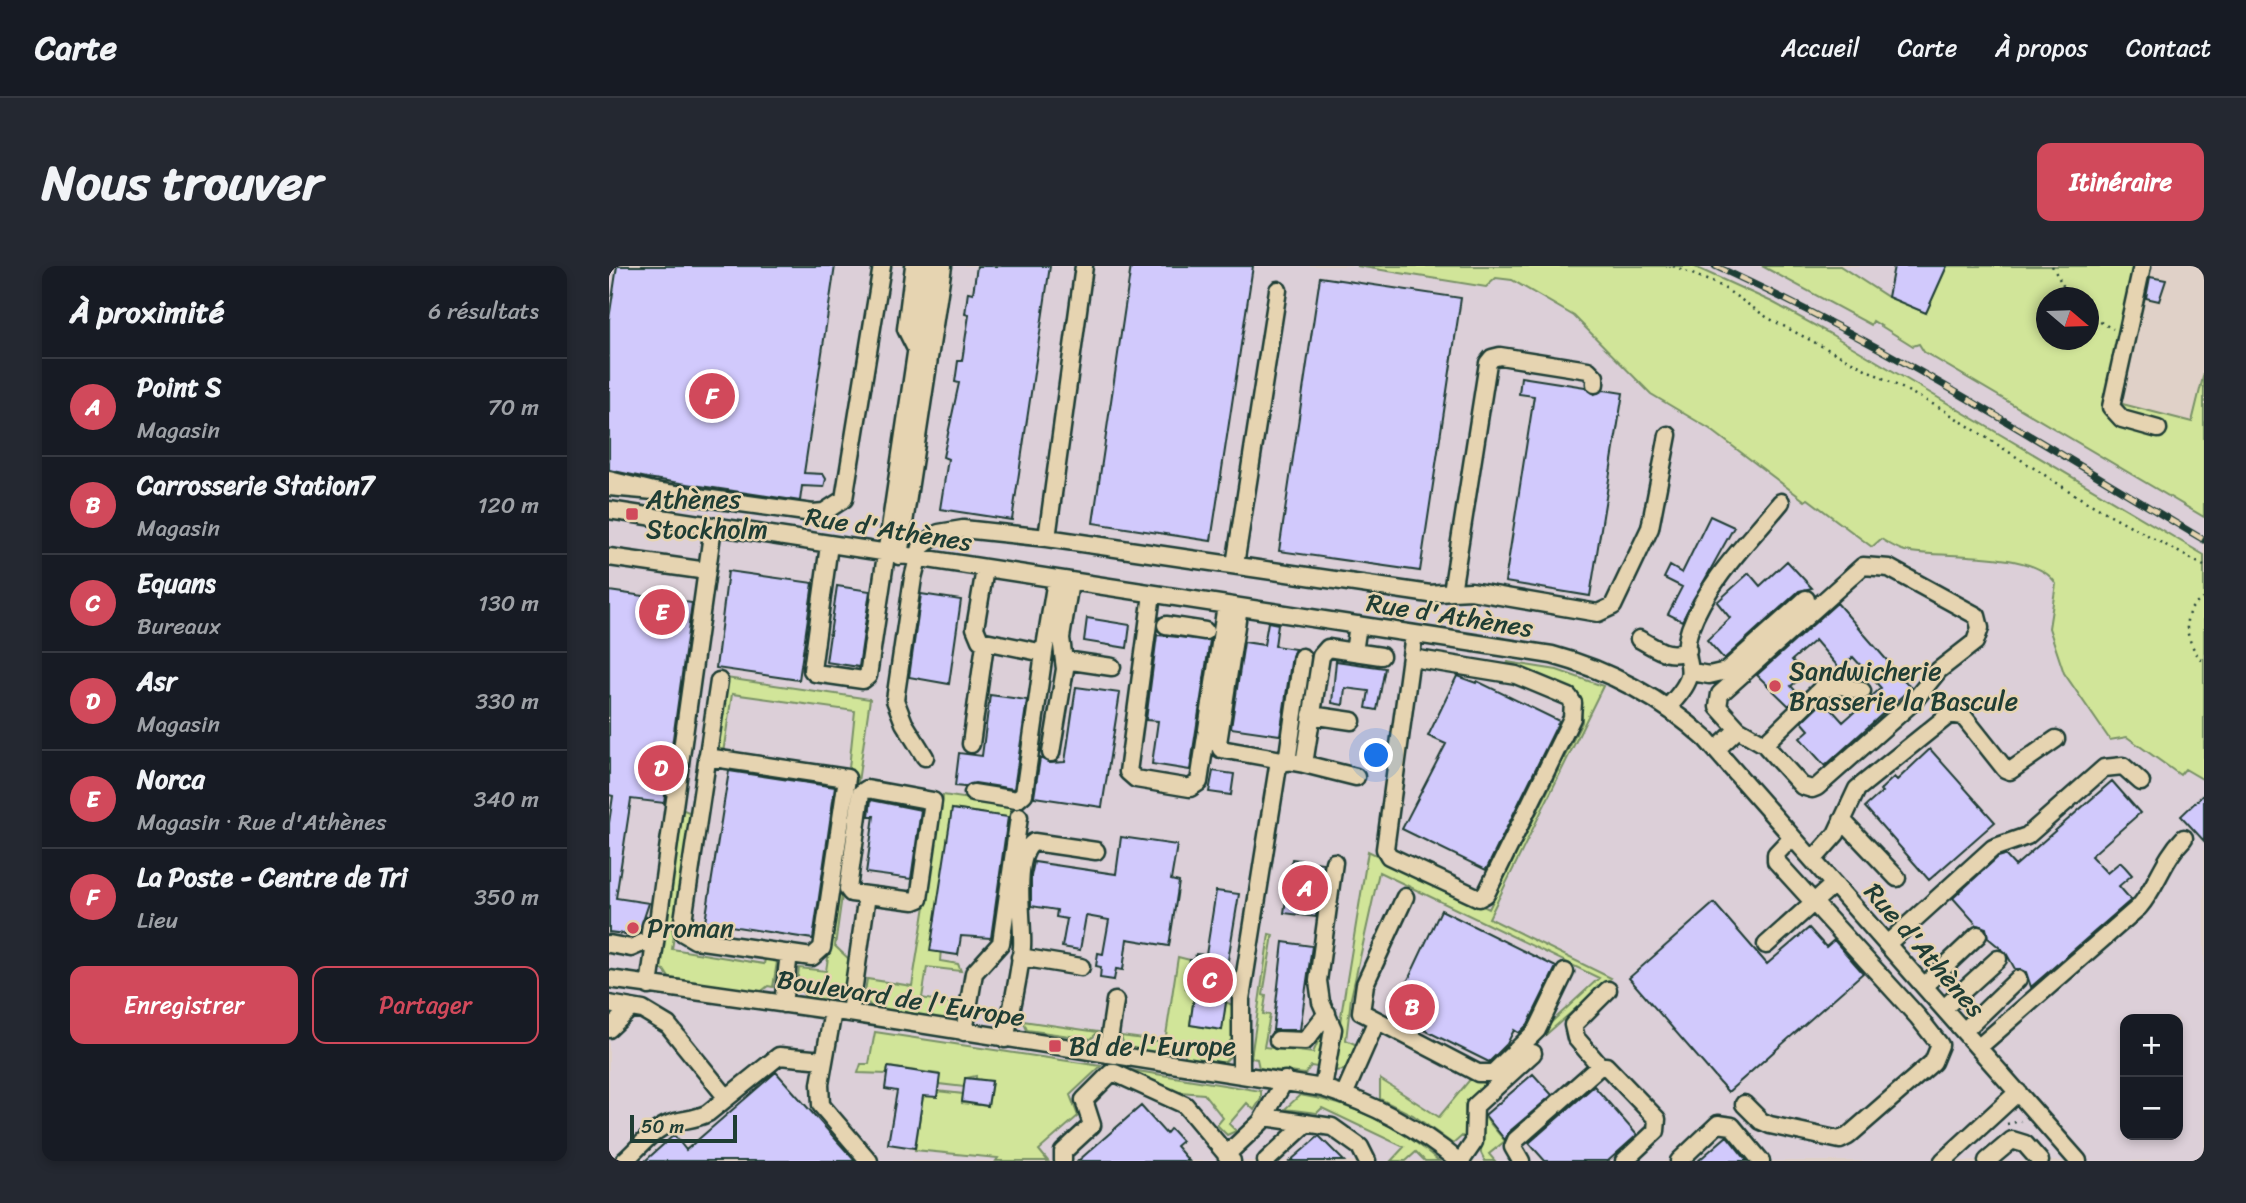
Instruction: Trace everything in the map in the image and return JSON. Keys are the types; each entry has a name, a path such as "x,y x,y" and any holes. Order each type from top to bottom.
{"street":[{"path":"609,487 813,513 824,512 844,499 882,266"},
{"path":"914,266 906,329 916,349"},
{"path":"892,555 916,349 929,266"},
{"path":"829,545 811,664 815,673 863,680 868,676 892,555 943,266"},
{"path":"1048,538 1084,266"},
{"path":"2141,266 2129,334 2111,407 2122,419 2158,429"},
{"path":"1235,565 1278,290"},
{"path":"1452,592 1488,363 1492,358 1500,356 1588,370 1595,377 1595,384"},
{"path":"925,757 904,723 895,700 916,558 929,538 947,531 963,529 1048,538 1430,594 1471,592 1606,612 1613,606 1650,528 1668,435"},
{"path":"609,480 654,491"},
{"path":"1668,707 1689,682 1692,672 1688,650 1691,629 1706,597 1781,502"},
{"name":"Rue d'Athènes","path":"609,510 1414,634 1577,662 1634,686 1668,707 1716,750 2078,1161"},
{"path":"649,986 713,527"},
{"path":"609,557 707,572"},
{"path":"1863,566 1889,568 1977,616 1980,628 1975,642 1939,670 1913,702 1817,787 1812,789 1802,786 1764,744 1738,729 1718,707 1720,694 1863,566"},
{"path":"985,569 975,628 979,640 985,644 1044,653"},
{"path":"972,793 1017,800 1024,794 1044,653 1063,581"},
{"path":"1051,753 1065,660 1061,638 1063,581"},
{"path":"1151,594 1128,772 1136,779 1191,788 1199,782 1232,606"},
{"path":"1184,628 1189,599"},
{"path":"1692,672 1709,675 1726,671 1806,599"},
{"path":"1232,606 1218,743 1226,752 1290,762 1356,777"},
{"path":"1166,625 1205,631"},
{"path":"1354,652 1358,625"},
{"path":"1412,658 1516,675 1569,697 1573,702 1572,718 1486,894 1479,898 1389,856 1385,849 1414,634"},
{"path":"1639,639 1667,655 1674,656 1688,650"},
{"path":"971,744 985,644"},
{"path":"1290,762 1311,715 1324,650 1381,656"},
{"path":"1241,1073 1241,999 1290,762 1302,657"},
{"path":"1065,660 1112,667"},
{"path":"707,757 847,778 822,948 812,957 695,940 683,933 707,757 719,681"},
{"path":"1764,744 1821,689 1841,686 1862,691"},
{"path":"1813,860 1827,848 1857,789 1950,714 1963,716 2005,769 2010,771 2056,739"},
{"path":"1311,715 1352,721"},
{"path":"1716,750 1738,729"},
{"path":"1887,944 1993,848 2027,836 2104,768 2123,766 2141,782"},
{"path":"867,789 933,801 919,899 914,901 867,895 852,893 848,884 860,793 867,789"},
{"path":"964,1032 974,973 1000,943 1019,817"},
{"path":"1842,820 1897,878"},
{"path":"1744,1104 1761,1121 1770,1125 1831,1139 1848,1136 1938,1055 1940,1045 1918,1017 1776,861 1776,853 1792,836"},
{"path":"1979,1047 2139,907 2148,897 2170,852 2184,838"},
{"path":"1005,1039 1022,944 1018,899 1030,844 1034,842 1096,851"},
{"path":"1323,1088 1333,1038 1318,981 1334,862"},
{"path":"1766,946 1834,884"},
{"path":"867,895 842,1012 824,1060 820,1084 821,1105 869,1161"},
{"path":"1405,897 1369,972 1360,1001 1360,1012 1478,1073 1493,1073 1537,1030 1565,972"},
{"path":"609,944 631,948 646,943 654,914 661,908"},
{"path":"1924,986 1978,935"},
{"path":"783,1004 789,953"},
{"path":"1020,957 1081,967"},
{"path":"1918,1017 1940,1004 1998,959"},
{"name":"Boulevard de l'Europe","path":"609,979 842,1012 1323,1088 1344,1095 1425,1134 1459,1161"},
{"path":"1964,1031 2018,979"},
{"path":"1608,990 1573,1025 1576,1038 1600,1066 1611,1068 1657,1119 1656,1131 1624,1161"},
{"path":"1107,1054 1115,1001"},
{"path":"609,1004 657,1016 668,1025 726,1098"},
{"path":"609,1029 631,1008"},
{"path":"1278,1040 1305,1041 1327,1013"},
{"path":"1344,1095 1376,1021"},
{"path":"1459,1161 1474,1142 1475,1106 1533,1053"},
{"path":"624,1161 660,1129 669,1124 696,1120 779,1056 824,1060"},
{"path":"1521,1161 1513,1147 1516,1140 1600,1066"},
{"path":"1063,1161 1063,1152 1091,1125 1084,1104 1086,1097 1115,1073 1185,1105 1229,1158 1265,1117 1285,1080"},
{"path":"1943,1161 2018,1092"},
{"path":"1265,1117 1275,1121 1332,1127 1364,1151 1367,1161"},
{"path":"1266,1161 1307,1123"},
{"path":"1679,1161 1718,1124 1724,1123 1732,1125 1761,1161"},
{"path":"1987,1161 2012,1140 2025,1144 2040,1161"}],"path":[{"path":"1673,266 1721,286 1768,318 1942,409 2085,501 2204,566"},
{"path":"2052,266 2064,287"},
{"path":"2099,321 2129,334"},
{"path":"2204,599 2190,610 2186,621 2187,634 2204,664"}],"shaded area":[{"path":"609,266 1357,266 1486,287 1490,280 1504,277 1574,316 1651,394 1710,429 1805,501 1808,499 1872,546 1880,539 1903,550 2011,560 2045,569 2056,584 2049,628 2064,673 2110,740 2127,736 2179,774 2185,769 2204,780 2204,1161 609,1161"},
{"path":"1693,266 1762,266 1871,325 1873,321 1913,346 1919,344 1924,352 2204,517 2204,555 1827,332 1772,302"},
{"path":"1840,266 1947,266 1926,313 1888,297"}],"green space":[{"path":"1357,266 1693,266 1772,302 1827,332 2204,555 2204,780 2185,769 2180,775 2127,737 2110,740 2064,673 2049,628 2056,584 2045,573 2010,560 1905,551 1881,539 1872,547 1808,499 1805,501 1710,429 1651,394 1574,316 1512,280 1496,278 1486,287"},
{"path":"1762,266 1840,266 1888,297 1926,313 1947,266 2134,266 2107,400 2192,422 2204,373 2204,517 1924,352 1919,344 1913,346 1873,321 1871,325"},
{"path":"1507,662 1557,670 1603,686 1489,918 1611,978 1465,1105 1466,1139 1462,1136 1453,1144 1413,1115 1380,1099 1380,1079 1439,1117 1472,1077 1503,1067 1599,978 1379,872 1351,998 1346,1040 1357,1045 1346,1070 1332,1071 1368,851 1489,909 1582,722 1581,709 1567,690"},
{"path":"726,678 870,699 858,782 849,768 855,711 732,694 723,753 716,752"},
{"path":"943,795 1016,806 1014,818 952,809 940,961 958,964 961,971 927,967 922,998 959,1005 958,1012 953,1012 944,1021 874,1010 864,998 867,979 912,986"},
{"path":"681,809 689,812 692,820 672,949 764,964 766,954 777,962 773,987 768,986 759,993 670,979 664,970 659,969"},
{"path":"850,817 853,817 835,946 850,960 843,995 836,994 829,1003 807,999 802,991 796,990 799,968 826,971"},
{"path":"1269,934 1273,935 1263,995 1266,996 1263,1014 1270,1015 1264,1047 1313,1053 1322,1032 1327,1031 1325,1047 1317,1067 1311,1066 1305,1074 1259,1068 1257,1059 1251,1058"},
{"path":"1178,957 1190,960 1186,988 1195,990 1190,1025 1221,1030 1226,1002 1236,1007 1238,1041 1230,1041 1229,1047 1238,1049 1238,1056 1231,1055 1224,1063 1185,1057 1185,1040 1179,1040 1176,1055 1125,1048 1121,1036 1165,1042"},
{"path":"1023,1021 1098,1032 1091,1039 1027,1030"},
{"path":"875,1032 1101,1066 1070,1095 1078,1116 1039,1150 1048,1161 996,1161 998,1158 915,1150 923,1096 937,1091 963,1094 962,1103 988,1106 992,1082 976,1079 976,1076 966,1078 964,1087 939,1084 939,1074 888,1067 887,1074 858,1073 861,1064 869,1064"},
{"path":"1125,1069 1261,1091 1261,1099 1254,1110 1247,1103 1229,1124 1236,1131 1227,1135 1217,1125 1223,1118 1204,1094 1168,1091 1126,1074"},
{"path":"1300,1095 1338,1104 1374,1118 1408,1137 1439,1161 1425,1161 1416,1152 1406,1161 1391,1161 1404,1147 1322,1108 1317,1113 1285,1109"},
{"path":"1484,1116 1505,1141 1489,1154 1495,1161 1485,1161 1481,1153 1479,1119"}],"building":[{"path":"617,266 835,266 804,473 823,474 826,479 824,487 802,486 800,501 609,470 609,319"},
{"path":"977,266 1050,266 1012,520 940,509 948,459 943,457 959,383 955,382 958,361 962,361 969,315 965,314 968,292 973,293"},
{"path":"1131,266 1253,266 1211,541 1093,523"},
{"path":"1894,266 1947,266 1926,313 1888,297"},
{"path":"1320,277 1461,298 1420,571 1279,551"},
{"path":"2150,277 2166,280 2159,301 2146,298"},
{"path":"1521,377 1585,387 1594,394 1604,390 1623,393 1590,596 1505,582 1534,396 1519,394"},
{"path":"1710,516 1734,527 1682,621 1668,614 1682,587 1664,578 1670,566 1682,573"},
{"path":"1787,561 1812,588 1799,591 1724,659 1707,640 1730,618 1717,602 1749,573 1760,586"},
{"path":"728,571 813,583 799,680 716,668"},
{"path":"837,586 870,591 859,667 826,662"},
{"path":"609,591 692,603 664,803 631,799 616,898 649,903 639,933 633,935 609,932 609,823 613,796 609,795"},
{"path":"921,594 961,600 949,684 909,677"},
{"path":"1837,603 1911,688 1825,766 1800,738 1809,730 1802,722 1824,701 1843,722 1881,688 1853,657 1840,669 1815,640 1792,660 1805,675 1791,686 1799,695 1789,706 1757,675"},
{"path":"1087,618 1130,625 1127,648 1084,641"},
{"path":"1268,622 1278,624 1275,646 1295,649 1280,735 1231,728 1244,642 1264,645"},
{"path":"1157,635 1210,640 1190,770 1152,764 1158,721 1146,720"},
{"path":"1336,661 1385,668 1377,710 1366,708 1369,691 1345,688 1343,705 1332,703"},
{"path":"1457,676 1476,683 1477,681 1559,721 1486,870 1402,829 1446,744 1428,736"},
{"path":"1076,687 1120,693 1102,807 1034,797 1040,758 1050,763 1065,762"},
{"path":"990,695 1027,700 1014,789 975,783 964,787 955,786 959,753 982,756"},
{"path":"1930,749 1995,822 1929,880 1865,807 1894,777 1897,780"},
{"path":"729,771 835,787 813,939 705,922"},
{"path":"1213,771 1234,774 1231,795 1209,792"},
{"path":"2112,781 2140,813 2091,856 2107,873 2120,862 2125,867 2132,875 2119,886 2131,900 2031,987 2026,972 2015,969 2006,953 1988,938 1986,928 1977,925 1953,898 1998,857 2005,855 2015,866"},
{"path":"2204,794 2204,841 2181,816"},
{"path":"871,800 921,810 911,879 866,873 874,816 869,816"},
{"path":"952,809 1008,817 991,938 961,936 958,955 930,951"},
{"path":"1121,837 1177,845 1171,880 1179,882 1169,946 1127,939 1123,970 1116,969 1114,980 1100,978 1101,967 1096,966 1098,953 1103,954 1109,920 1086,916 1080,950 1062,947 1067,919 1056,917 1057,910 1031,906 1031,876 1034,862 1116,874"},
{"path":"1292,859 1323,863 1316,917 1284,913"},
{"path":"1216,891 1239,894 1227,966 1222,965 1218,994 1222,994 1221,1001 1226,1002 1222,1030 1190,1025 1195,990 1186,988 1190,960 1194,960 1196,954 1206,955"},
{"path":"1714,903 1767,964 1809,928 1826,947 1834,940 1863,973 1728,1092 1629,978"},
{"path":"1441,910 1556,967 1528,1024 1519,1033 1514,1030 1507,1044 1489,1062 1392,1014"},
{"path":"1283,942 1312,946 1300,1030 1273,1030"},
{"path":"888,1067 940,1075 937,1097 923,1096 915,1148 888,1144 897,1091 885,1089"},
{"path":"776,1072 855,1161 645,1161 674,1135 686,1150"},
{"path":"1533,1074 1552,1095 1509,1132 1505,1140 1485,1115"},
{"path":"965,1078 992,1081 988,1106 962,1102"},
{"path":"1594,1086 1637,1135 1608,1161 1545,1161 1529,1143"},
{"path":"1141,1106 1166,1134 1170,1129 1182,1141 1176,1146 1189,1161 1078,1161"},
{"path":"1319,1136 1344,1161 1290,1161"},
{"path":"1727,1136 1747,1161 1698,1161"}],"railway":[{"path":"1715,266 1902,361 2204,540"}],"place":[{"name":"La Poste - Centre de Tri","path":"712,396"},
{"name":"Athènes Stockholm","path":"632,514"},
{"name":"Norca","path":"662,612"},
{"name":"Sandwicherie Brasserie la Bascule","path":"1775,686"},
{"name":"Asr","path":"661,768"},
{"name":"Point S","path":"1305,888"},
{"name":"Proman","path":"633,928"},
{"name":"Equans","path":"1210,980"},
{"name":"Carrosserie Station7","path":"1412,1007"},
{"name":"Bd de l'Europe","path":"1055,1046"}]}
